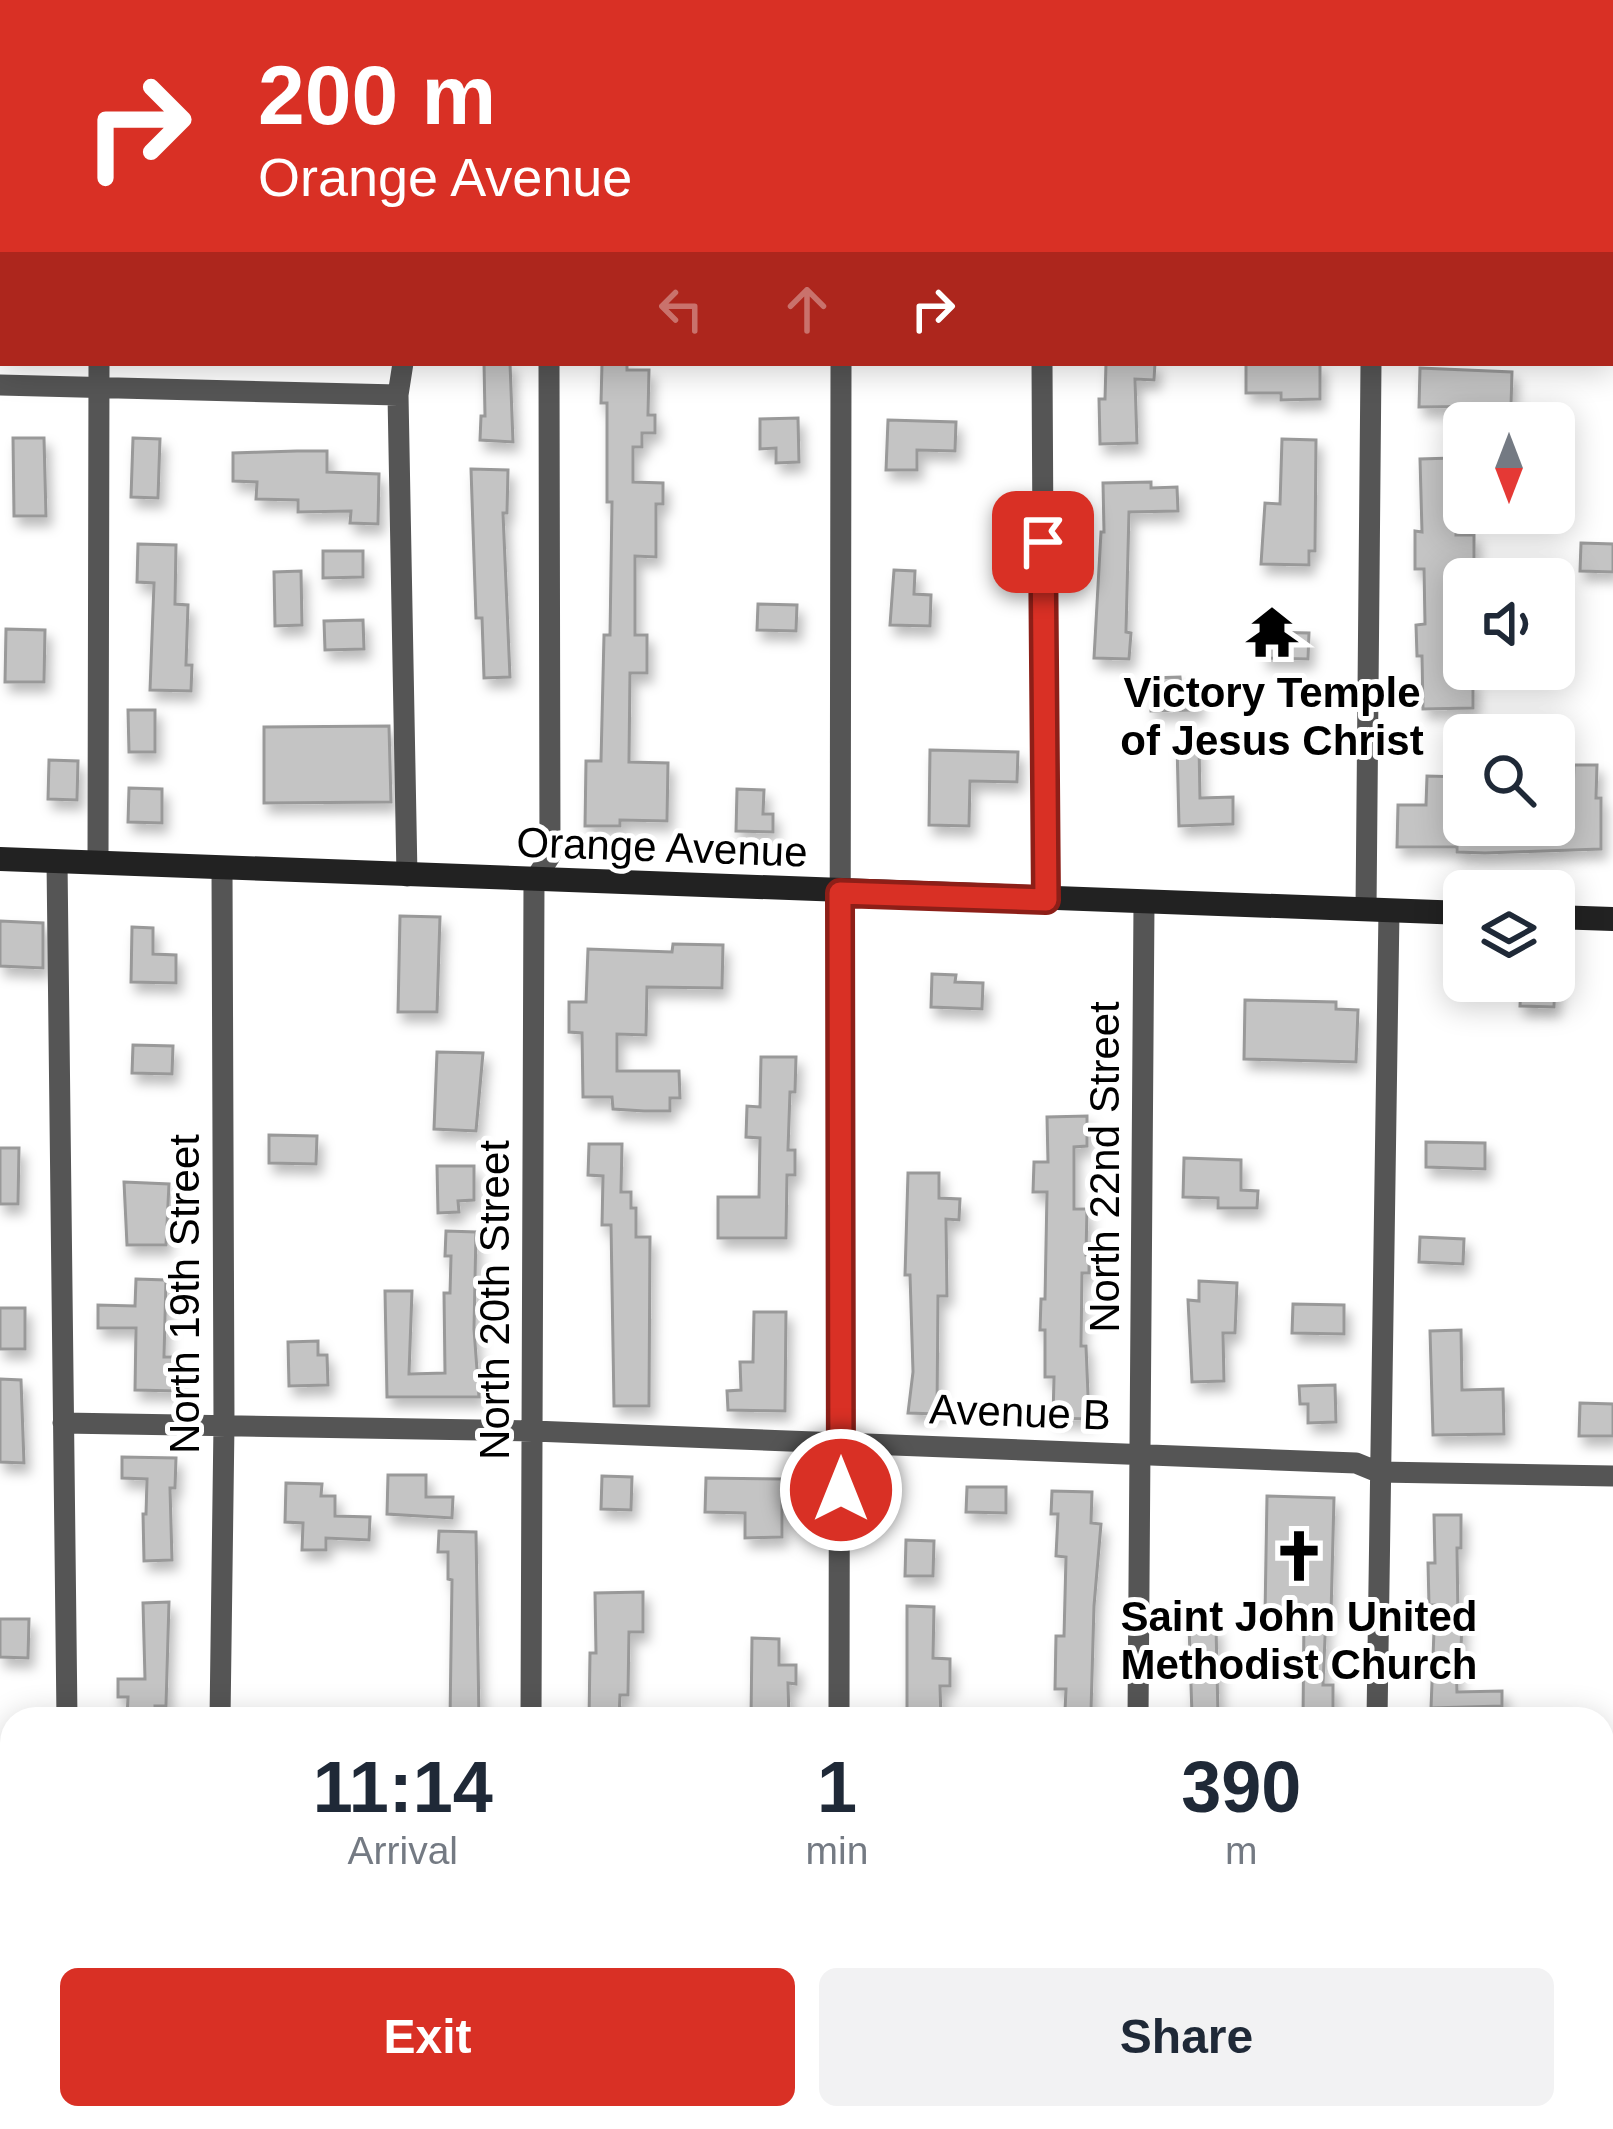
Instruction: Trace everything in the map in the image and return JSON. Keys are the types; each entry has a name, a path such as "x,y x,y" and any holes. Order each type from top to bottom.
{"main road":[{"name":"Orange Avenue","path":"0,860 1443,912"},
{"path":"1575,917 1613,919"}],"street":[{"path":"98,863 99,366"},
{"path":"403,366 398,395 407,876"},
{"name":"North 20th Street","path":"531,1707 534,881 550,856 549,366"},
{"path":"839,1707 842,366"},
{"path":"1042,366 1046,900"},
{"path":"1371,366 1377,1707"},
{"path":"0,385 398,395"},
{"path":"57,861 67,1707"},
{"name":"North 19th Street","path":"220,1707 221,868"},
{"name":"North 22nd Street","path":"1138,1707 1144,904"},
{"name":"Avenue B","path":"63,1423 532,1431 1355,1463 1378,1472 1613,1476"}],"building":[{"path":"484,366 510,366 513,442 480,440 481,416 485,416"},
{"path":"602,366 649,370 648,415 655,415 655,433 642,433 642,447 633,447 633,482 663,483 663,504 656,504 656,557 635,556 635,635 647,635 647,673 630,673 629,762 668,763 667,821 620,820 620,826 585,826 586,761 601,761 604,635 610,635 612,502 607,502 607,403 601,403"},
{"path":"1106,366 1155,366 1154,380 1135,379 1137,443 1100,444 1099,399 1105,399"},
{"path":"1246,366 1320,366 1320,399 1281,400 1281,393 1246,393"},
{"path":"1420,368 1512,372 1511,402 1443,402 1443,407 1419,407"},
{"path":"798,418 799,462 776,463 776,448 760,449 760,419"},
{"path":"888,420 956,422 955,451 917,450 917,470 886,470"},
{"path":"13,438 44,438 46,516 14,516"},
{"path":"133,438 160,439 158,498 131,497"},
{"path":"1282,439 1316,440 1315,551 1309,551 1309,565 1261,564 1265,503 1280,504"},
{"path":"327,451 327,472 379,474 378,524 350,523 351,511 298,512 298,500 256,499 257,482 233,481 233,453"},
{"path":"1443,458 1443,534 1474,535 1474,558 1443,558 1443,690 1473,690 1473,708 1423,709 1416,625 1425,624 1424,569 1415,569 1415,531 1422,532 1420,459"},
{"path":"471,469 508,470 507,513 503,513 510,677 484,678 482,618 476,618"},
{"path":"1151,482 1151,488 1177,487 1178,511 1129,512 1129,659 1094,658 1103,483"},
{"path":"1581,543 1613,544 1613,572 1580,571"},
{"path":"138,544 176,545 175,604 188,605 186,665 192,665 191,691 150,690 154,583 137,582"},
{"path":"323,551 363,551 363,577 323,578"},
{"path":"894,570 915,571 914,594 931,595 930,626 890,625"},
{"path":"301,571 302,625 275,626 274,572"},
{"path":"758,604 797,605 796,631 757,630"},
{"path":"363,620 364,649 325,650 324,621"},
{"path":"6,629 45,630 44,682 5,682"},
{"path":"1264,632 1309,633 1308,659 1263,658"},
{"path":"1180,677 1181,687 1198,687 1198,710 1151,711 1150,678"},
{"path":"128,710 155,710 155,752 129,752"},
{"path":"389,726 391,802 264,803 264,727"},
{"path":"1177,744 1199,744 1200,798 1233,797 1233,824 1179,826"},
{"path":"930,750 1018,752 1017,782 970,781 969,826 929,825"},
{"path":"49,760 78,761 77,800 48,799"},
{"path":"1575,765 1597,765 1601,849 1485,853 1457,852 1457,847 1397,847 1398,805 1426,805 1427,776 1443,776 1443,846 1575,846"},
{"path":"129,788 162,789 162,823 128,822"},
{"path":"737,789 764,790 763,814 773,814 773,832 736,831"},
{"path":"400,916 440,917 437,1012 398,1012"},
{"path":"0,921 43,923 43,968 0,966"},
{"path":"132,927 153,928 153,954 176,955 176,983 131,982"},
{"path":"673,944 723,945 722,988 647,987 646,1035 617,1034 617,1071 679,1071 680,1098 670,1098 670,1111 644,1111 613,1109 612,1097 583,1097 582,1033 569,1032 569,1002 586,1002 588,949 672,952"},
{"path":"932,974 956,975 955,982 983,983 982,1009 931,1007"},
{"path":"1245,1000 1336,1002 1336,1009 1358,1010 1356,1062 1244,1059"},
{"path":"1520,1002 1554,1002 1554,1007 1520,1006"},
{"path":"133,1045 173,1046 172,1074 132,1073"},
{"path":"437,1052 483,1053 476,1131 434,1129"},
{"path":"761,1057 796,1057 788,1150 795,1150 795,1175 787,1175 786,1238 718,1238 718,1197 759,1197 760,1138 746,1137 747,1106 760,1107"},
{"path":"1087,1116 1087,1146 1074,1147 1074,1209 1087,1209 1089,1273 1082,1273 1081,1346 1086,1346 1089,1419 1053,1418 1054,1377 1045,1377 1045,1330 1040,1330 1047,1192 1033,1192 1034,1162 1048,1162 1047,1117"},
{"path":"269,1135 317,1136 316,1164 269,1163"},
{"path":"1426,1142 1485,1143 1485,1169 1426,1167"},
{"path":"589,1144 622,1144 621,1192 631,1192 636,1237 650,1237 649,1406 614,1406 611,1225 602,1225 603,1176 588,1175"},
{"path":"0,1148 19,1148 18,1204 0,1204"},
{"path":"1184,1158 1241,1160 1241,1190 1258,1191 1257,1208 1218,1208 1218,1198 1183,1197"},
{"path":"437,1166 474,1166 474,1200 458,1201 459,1212 438,1213"},
{"path":"908,1173 939,1173 939,1198 960,1199 959,1220 946,1219 947,1296 938,1296 937,1414 908,1413 913,1372 910,1275 905,1275"},
{"path":"124,1182 169,1184 166,1245 127,1245"},
{"path":"446,1231 476,1232 474,1329 479,1397 387,1397 385,1291 412,1291 409,1374 445,1373 444,1293 450,1293 451,1256 445,1256"},
{"path":"1420,1237 1464,1239 1463,1264 1419,1262"},
{"path":"136,1279 166,1280 164,1357 178,1357 177,1391 135,1390 136,1328 98,1328 98,1305 135,1306"},
{"path":"1199,1281 1237,1283 1235,1333 1223,1333 1224,1381 1192,1382 1188,1300 1199,1301"},
{"path":"1293,1304 1344,1305 1344,1334 1292,1333"},
{"path":"0,1308 25,1308 25,1349 0,1349"},
{"path":"754,1312 786,1312 785,1411 728,1410 727,1391 741,1390 740,1362 753,1362"},
{"path":"1461,1330 1462,1390 1503,1389 1504,1434 1433,1435 1430,1331"},
{"path":"318,1341 318,1355 327,1355 328,1385 289,1386 288,1342"},
{"path":"0,1379 21,1380 24,1463 0,1462"},
{"path":"1335,1385 1336,1422 1308,1423 1308,1404 1300,1404 1299,1386"},
{"path":"1580,1403 1613,1404 1613,1436 1579,1436"},
{"path":"122,1457 176,1458 175,1488 170,1488 172,1560 144,1561 147,1479 122,1478"},
{"path":"388,1475 426,1475 426,1497 453,1497 452,1518 387,1514"},
{"path":"602,1476 632,1477 631,1510 601,1509"},
{"path":"706,1478 782,1479 782,1537 745,1538 745,1513 705,1512"},
{"path":"286,1483 322,1484 321,1496 335,1496 335,1516 370,1517 369,1540 326,1538 326,1550 302,1550 303,1523 285,1522"},
{"path":"967,1487 1006,1487 1006,1513 966,1512"},
{"path":"1052,1491 1092,1492 1091,1523 1101,1524 1091,1707 1065,1707 1066,1689 1055,1689 1056,1636 1064,1636 1066,1557 1056,1556 1058,1514 1051,1514"},
{"name":"Saint John United Methodist Church","path":"1267,1496 1334,1498 1331,1615 1326,1615 1323,1685 1333,1685 1333,1707 1303,1707 1304,1615 1265,1614"},
{"path":"1434,1515 1461,1515 1457,1692 1502,1691 1502,1706 1431,1707 1435,1605 1429,1605 1428,1563 1435,1563"},
{"path":"439,1531 476,1532 479,1707 450,1707 452,1580 448,1579 448,1552 438,1552"},
{"path":"906,1540 934,1541 933,1576 905,1576"},
{"path":"643,1592 643,1632 629,1632 628,1695 620,1695 620,1707 589,1707 590,1653 596,1653 595,1593"},
{"path":"169,1602 166,1706 128,1707 128,1697 118,1697 118,1679 145,1679 143,1603"},
{"path":"907,1606 934,1607 933,1658 950,1659 950,1686 940,1686 941,1707 907,1707"},
{"path":"0,1619 29,1619 28,1658 0,1657"},
{"path":"1189,1626 1216,1626 1218,1707 1192,1707"},
{"path":"752,1638 779,1639 779,1665 796,1665 796,1684 788,1683 789,1707 751,1707"}],"place":[{"name":"Victory Temple of Jesus Christ","path":"1272,632"},
{"name":"Saint John United Methodist Church","path":"1299,1556"}],"route":[{"path":"841,1490 840,893 1046,900 1043,542"}]}
